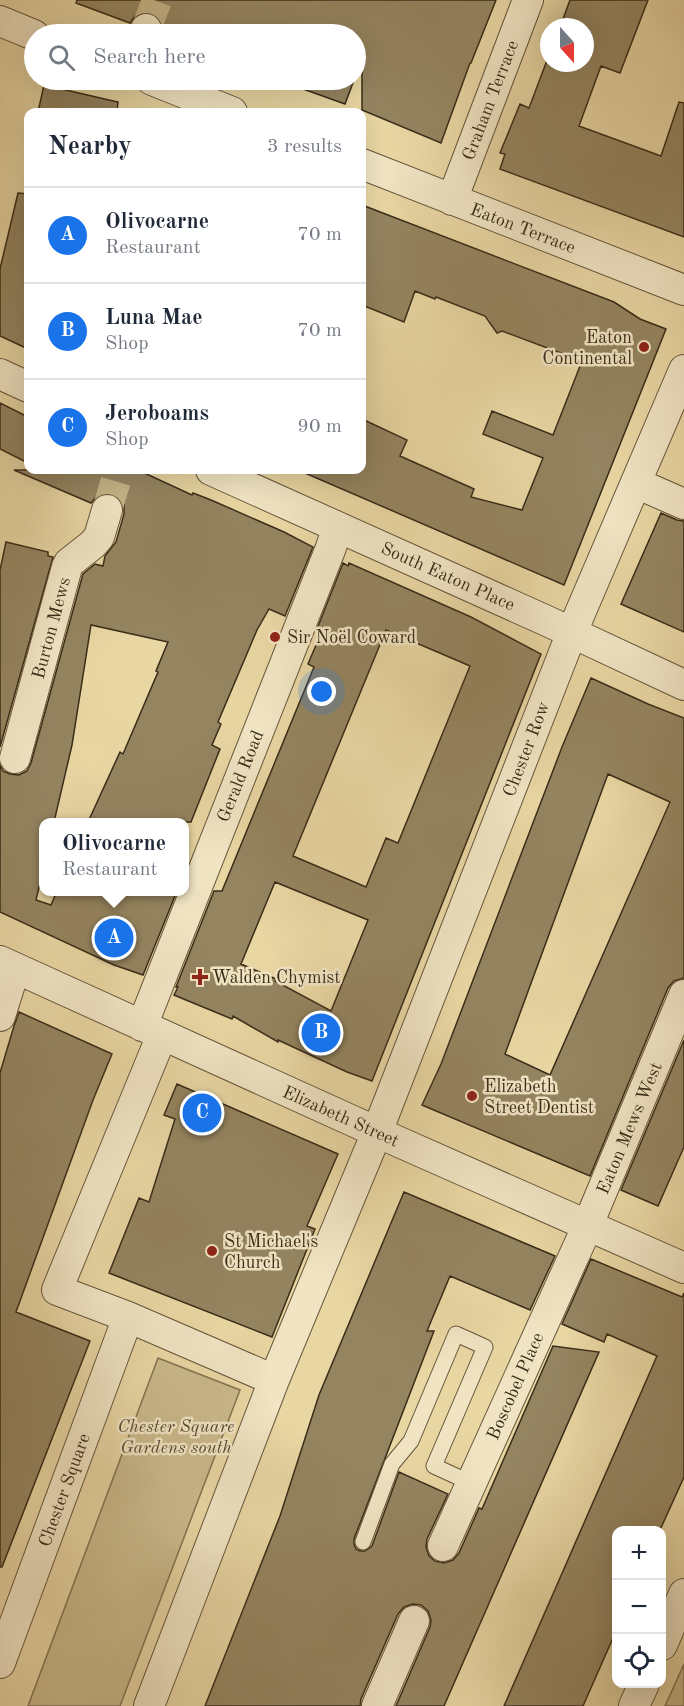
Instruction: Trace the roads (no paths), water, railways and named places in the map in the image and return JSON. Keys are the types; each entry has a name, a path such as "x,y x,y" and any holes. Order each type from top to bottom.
{"street":[{"name":"Graham Terrace","path":"452,200 528,0"},
{"path":"0,21 24,30"},
{"path":"170,90 199,106"},
{"name":"Eaton Terrace","path":"366,166 684,290"},
{"name":"Chester Row","path":"377,1132 572,632 684,370"},
{"path":"0,374 24,385"},
{"name":"South Eaton Place","path":"220,474 572,632 684,685"},
{"path":"636,483 684,504"},
{"name":"Burton Mews","path":"15,758 67,567 99,537 106,510"},
{"name":"Gerald Road","path":"190,884 338,527"},
{"name":"Gerald Road","path":"152,1030 187,896"},
{"path":"0,1016 8,965"},
{"name":"Elizabeth Street","path":"8,965 587,1227 684,1268"},
{"name":"Eaton Mews West","path":"587,1227 684,995"},
{"path":"152,1030 57,1290 128,1317 274,1380"},
{"path":"149,1706 274,1380 377,1132"},
{"name":"Boscobel Place","path":"442,1546 587,1227"},
{"name":"Chester Square","path":"0,1663 128,1317"},
{"path":"666,1636 684,1594"},
{"path":"377,1706 414,1621"},
{"path":"634,1706 642,1688"}],"lane":[{"path":"363,1542 392,1464 411,1441 456,1334 485,1347 434,1466 471,1483"}],"tunnel":[{"path":"148,24 157,0"},
{"path":"107,510 118,474"}],"place":[{"name":"Eaton Continental","path":"644,347"},
{"name":"Sir Noël Coward","path":"275,637"},
{"name":"Olivocarne","path":"114,938"},
{"name":"Walden Chymist","path":"200,977"},
{"name":"Luna Mae","path":"321,1033"},
{"name":"Elizabeth Street Dentist","path":"472,1096"},
{"name":"Jeroboams","path":"202,1113"},
{"name":"St Michael's Church","path":"212,1251"}],"park label":[{"name":"Chester Square Gardens south","path":"176,1436"}]}
